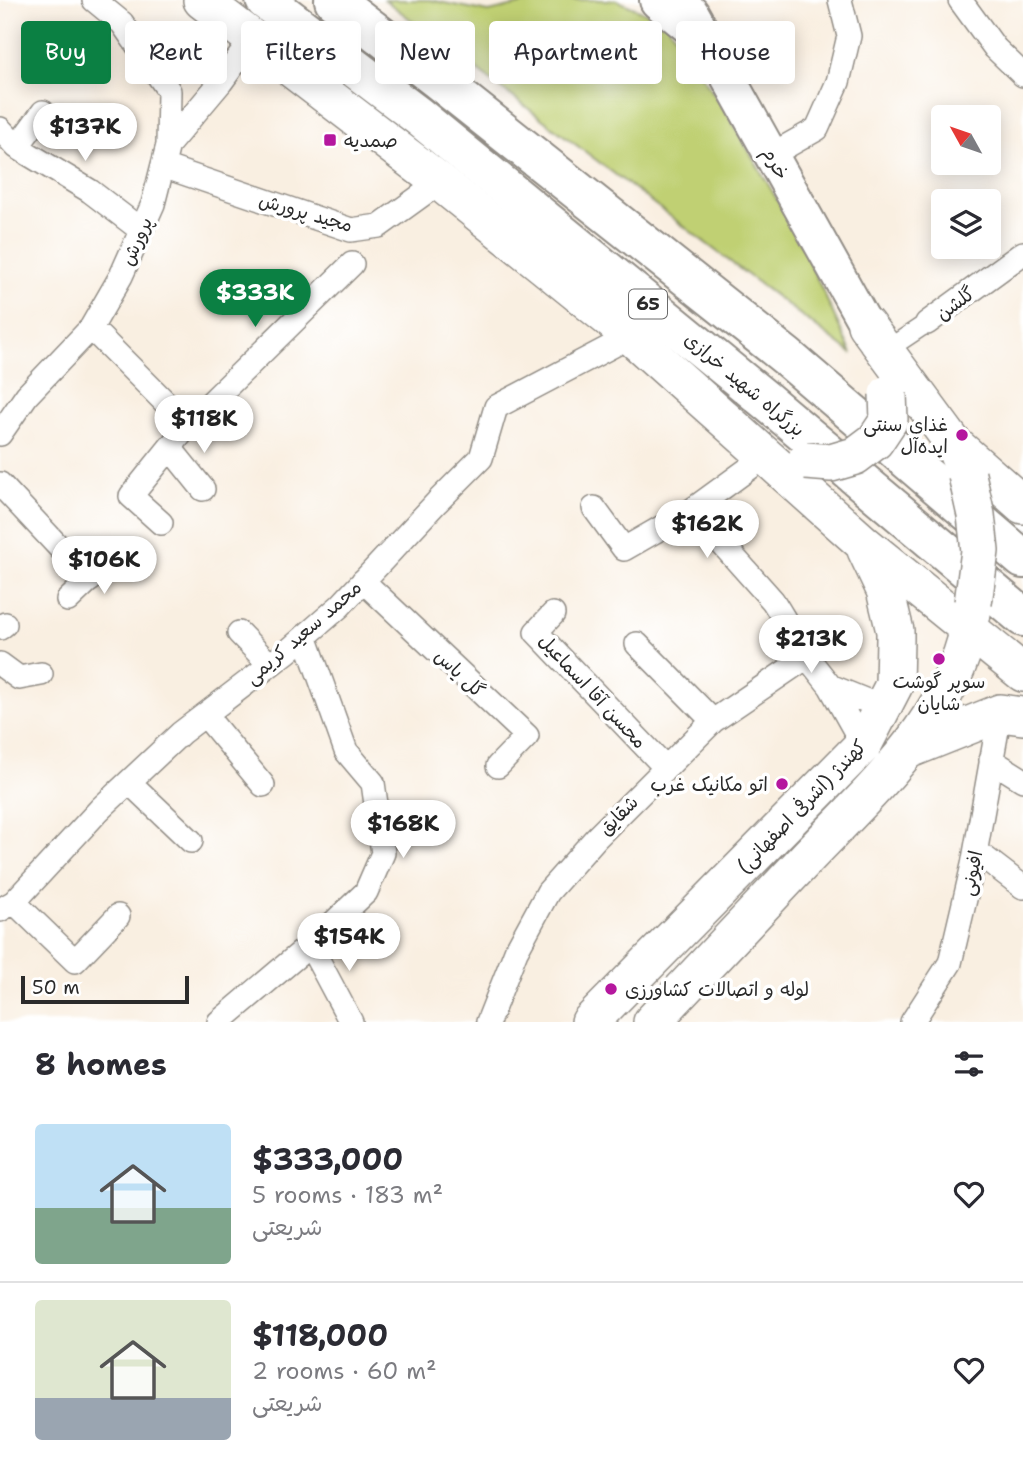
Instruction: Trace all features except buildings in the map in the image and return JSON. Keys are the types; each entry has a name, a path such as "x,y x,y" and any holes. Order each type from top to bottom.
{"highway":[{"path":"235,0 573,264 718,362"},
{"name":"بزرگراه شهید خرازی","path":"265,0 418,116 1023,617"},
{"name":"65","path":"334,0 787,358 1023,559"},
{"path":"659,0 685,21"}],"main road":[{"path":"202,0 241,29"},
{"name":"خرم","path":"685,0 696,21"},
{"path":"313,84 440,182 631,336 863,542 972,616 1023,673"},
{"name":"خرم","path":"731,84 876,338"},
{"path":"766,456 831,463 855,456 875,441 889,420 888,394 876,338"},
{"path":"876,338 960,459 1023,505"},
{"name":"کهندژ (اشرفی اصفهانی)","path":"652,1022 910,749 957,672 972,616 979,551 976,515 960,459"},
{"name":"کهندژ (اشرفی اصفهانی)","path":"590,1022 863,745 889,696 895,631 885,590 863,542"},
{"path":"889,696 905,676 919,675 931,681 938,693 937,707"},
{"path":"910,749 1011,714"}],"street":[{"path":"94,0 122,23 169,91 165,156"},
{"path":"771,155 817,129 838,82 849,36 840,0"},
{"path":"960,0 995,48 1021,70"},
{"name":"پرورش","path":"0,434 27,395 91,328 121,276 153,204 165,156 241,54"},
{"path":"17,147 43,112"},
{"path":"0,129 17,147 90,191 141,230"},
{"name":"مجید پرورش","path":"165,156 351,230 379,226 440,182"},
{"name":"گلشن","path":"876,338 927,323 1023,253"},
{"path":"162,523 131,496 188,425 352,264"},
{"path":"91,328 188,425"},
{"name":"محمد سعید کریمی","path":"7,906 100,809 181,733 270,665 340,606 481,458 496,407 631,336"},
{"path":"170,448 203,489"},
{"path":"594,508 624,550 692,510 766,456"},
{"path":"0,484 90,580"},
{"path":"692,510 773,601 807,657 830,686 863,745"},
{"path":"68,600 110,560"},
{"name":"گل یاس","path":"363,581 527,736 498,766"},
{"name":"محسن آقا اسماعیل","path":"553,614 536,632 666,768"},
{"path":"239,633 270,665"},
{"path":"219,1022 310,945 366,892 383,853 373,783 346,751 305,636"},
{"path":"637,644 713,721"},
{"name":"شقایق","path":"488,1022 516,951 548,892 596,838 713,721 807,657"},
{"path":"0,664 19,678 41,674"},
{"path":"830,686 889,696"},
{"name":"افیونی","path":"912,1022 950,963 976,851 991,760 1011,714"},
{"path":"205,715 263,785"},
{"path":"991,760 1023,779"},
{"path":"129,782 191,841"},
{"path":"976,851 1023,887"},
{"path":"7,906 75,961 118,916"},
{"path":"310,945 351,1022"}],"green space":[{"path":"385,0 430,0 489,12 540,0 616,0 665,21 676,37 676,84 707,84 728,115 793,227 852,354 496,84 662,84 662,21 489,21 489,79 475,68 475,21 413,21"}],"place":[{"name":"صمدیه","path":"330,140"},
{"name":"غذای سنتی ایده‌آل","path":"962,435"},
{"name":"سوپر گوشت شایان","path":"939,659"},
{"name":"اتو مکانیک غرب","path":"782,784"},
{"name":"لوله و اتصالات کشاورزی","path":"611,989"}]}
